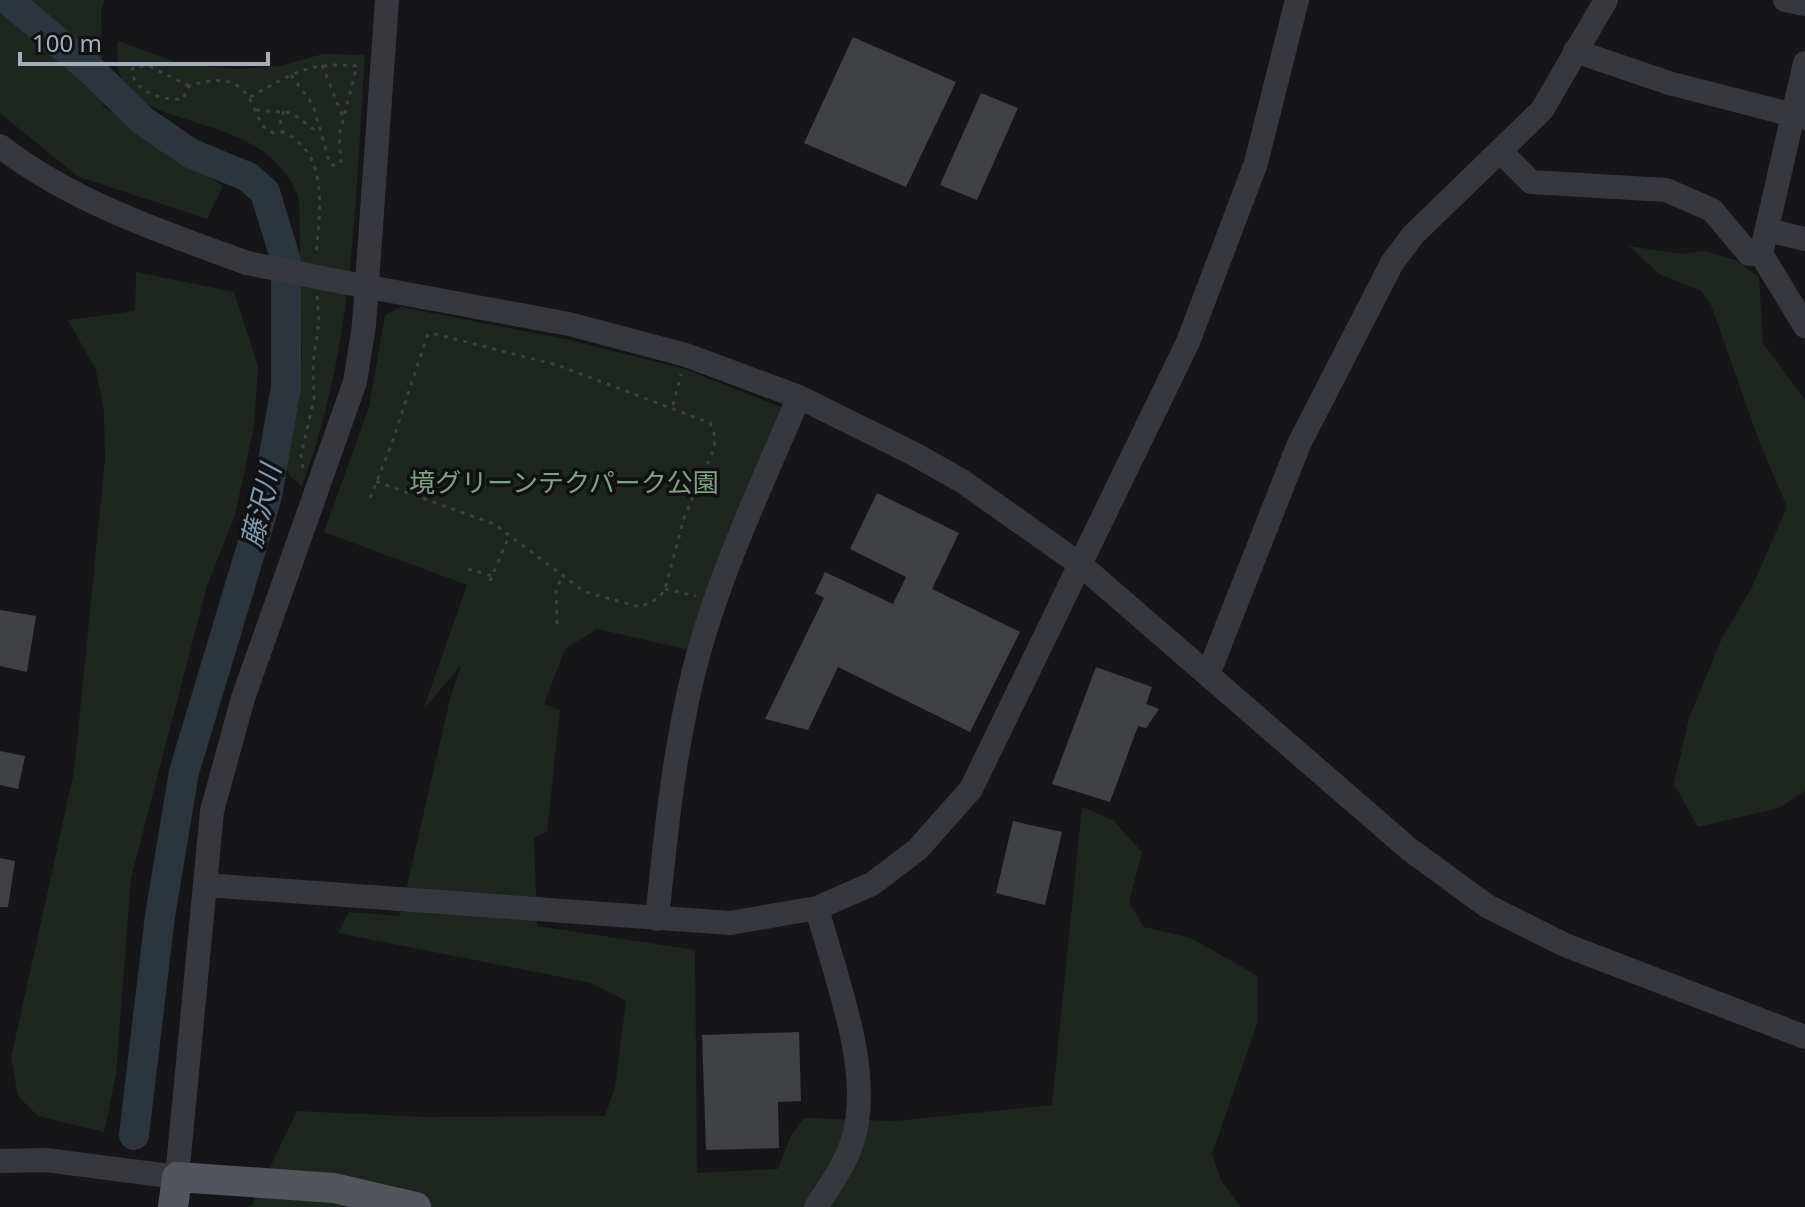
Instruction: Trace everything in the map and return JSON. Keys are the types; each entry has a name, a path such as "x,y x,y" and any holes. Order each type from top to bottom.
{"main road":[{"path":"173,1207 177,1177 334,1188 416,1207"}],"street":[{"path":"0,1161 46,1160 177,1177 212,811 226,751 347,409 364,325 354,284 387,0"},
{"path":"205,885 730,923 817,908 872,884 918,849 971,789 1188,342 1256,163 1297,0"},
{"path":"1209,672 1299,444 1392,263 1413,235 1542,110 1606,0"},
{"path":"1785,0 1805,4"},
{"path":"1575,51 1669,83 1798,116"},
{"path":"1805,63 1798,116 1764,242 1805,326"},
{"path":"0,146 92,201 139,224 247,263 569,324 686,355 799,397 962,481 1081,565 1209,672 1409,849 1487,906 1565,945 1805,1037"},
{"path":"1500,151 1531,182 1666,190 1712,210 1749,254 1764,242 1805,239"},
{"path":"657,919 669,800 691,682 715,601 799,397"},
{"path":"816,1207 837,1176 852,1142 858,1105 857,1064 817,908"}],"path":[{"path":"322,64 343,117"},
{"path":"250,97 291,75 322,64 357,66 339,136 341,161 337,166 330,164 313,105 291,75"},
{"path":"189,86 183,99 159,96 142,89 133,78 132,69 137,66 151,67 189,86 224,80 239,85 250,97 259,124 266,130 283,132"},
{"path":"256,110 292,113 319,134"},
{"path":"370,498 375,481 391,446 427,336 431,333 557,365 673,406 710,423 715,436 714,449 684,518 665,589 659,598 640,607 585,592 494,524 375,481"},
{"path":"673,406 686,355"},
{"path":"468,569 491,578 509,536"},
{"path":"557,624 556,591 562,576"},
{"path":"665,589 715,601"}],"green space":[{"path":"0,0 105,0 101,11 103,106 223,186 207,219 77,176 0,113"},
{"path":"118,41 184,65 239,69 280,66 323,54 365,55 354,219 342,327 319,434 302,486 291,477 287,468 302,359 299,200 284,171 262,151 236,137 153,107 133,95 119,73"},
{"path":"1629,246 1681,254 1704,251 1736,260 1759,277 1763,343 1805,400 1805,791 1779,808 1698,827 1674,784 1689,718 1722,638 1752,587 1787,507 1759,441 1711,305 1701,291 1659,274"},
{"path":"136,272 234,292 258,366 254,426 235,515 207,586 131,878 116,1074 104,1132 38,1116 18,1096 11,1058 74,772 105,459 104,413 96,370 68,320 135,311"},
{"name":"境グリーンテクパーク公園","path":"401,307 570,340 685,369 783,408 690,650 597,629 565,649 544,704 560,710 547,832 534,838 537,926 695,950 697,1173 778,1169 791,1135 804,1118 895,1121 1052,1105 1082,807 1113,820 1142,852 1129,902 1144,927 1191,938 1258,976 1258,1021 1212,1154 1221,1180 1241,1207 246,1207 252,1205 297,1111 425,1117 605,1116 615,1087 626,1001 591,983 338,933 349,912 400,916 450,699 461,665 423,710 467,585 324,532 369,407 385,315"}],"building":[{"path":"853,37 956,82 906,187 804,143"},
{"path":"981,93 1018,108 977,200 940,185"},
{"path":"877,493 959,533 932,589 1020,632 970,732 838,667 808,730 765,719 824,598 815,593 825,572 893,604 906,577 850,549"},
{"path":"0,610 36,616 27,672 0,666"},
{"path":"1096,667 1152,687 1146,704 1159,709 1146,728 1138,726 1110,802 1052,784"},
{"path":"0,751 25,756 18,789 0,785"},
{"path":"1013,821 1062,832 1045,905 996,893"},
{"path":"0,858 15,861 8,907 0,907"},
{"path":"799,1032 801,1101 778,1102 779,1148 706,1150 702,1035"}],"waterway":[{"name":"藤沢川","path":"8,0 90,69 142,120 190,153 248,177 265,192 286,261 286,387 267,496 184,772 160,916 134,1135"}]}
